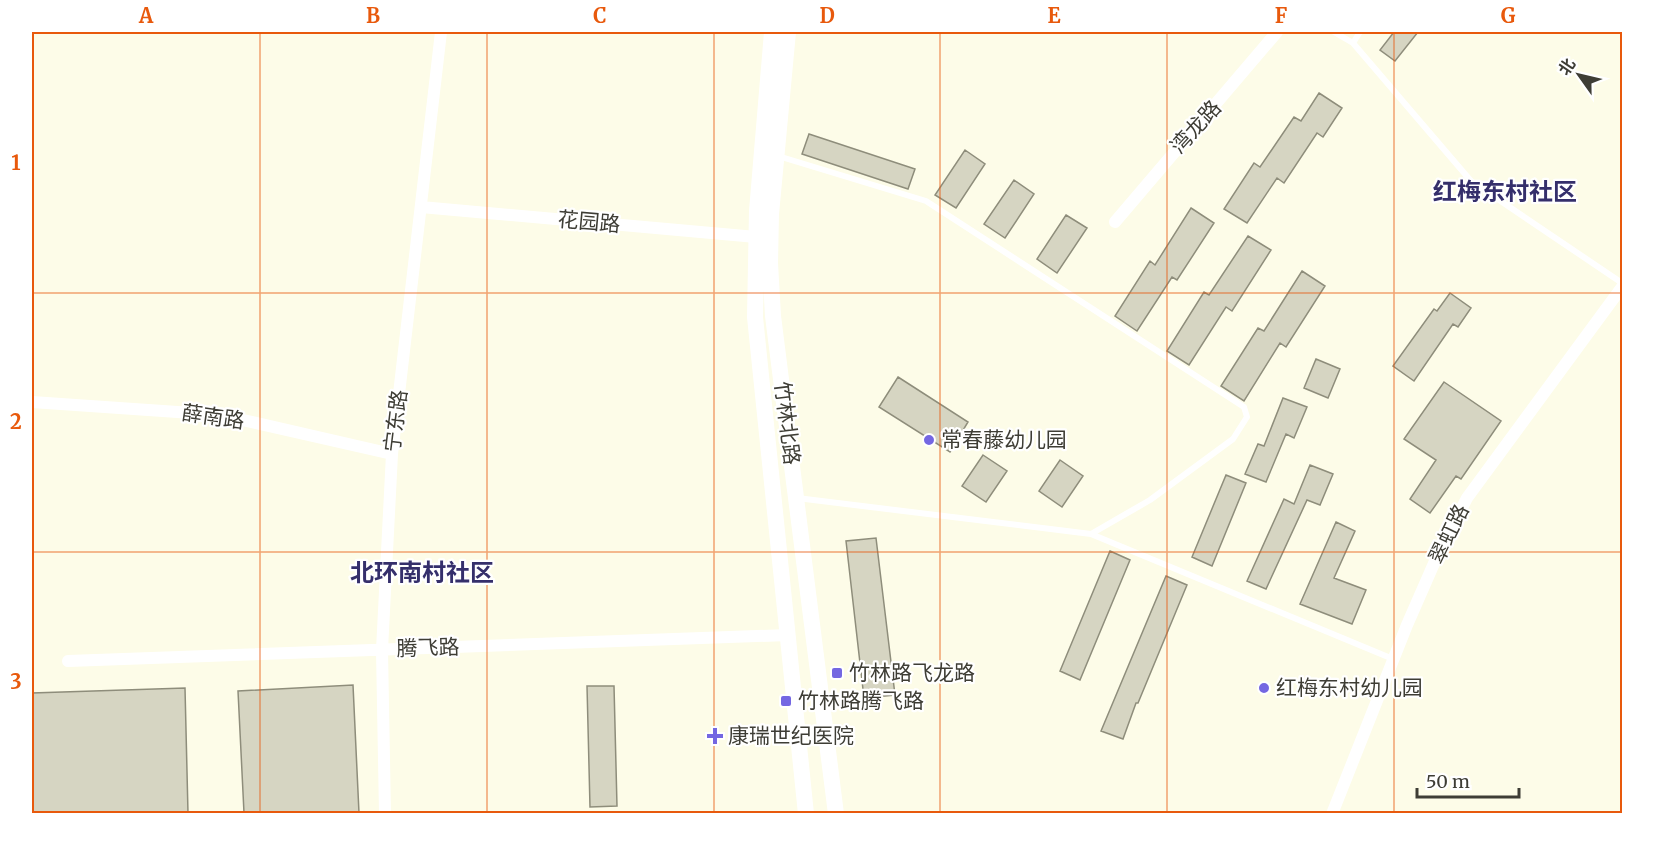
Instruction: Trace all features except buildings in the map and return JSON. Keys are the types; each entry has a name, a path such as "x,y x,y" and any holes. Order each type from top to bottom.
{"main road":[{"name":"竹林北路","path":"772,32 756,237 755,317 806,813"},
{"name":"竹林北路","path":"788,32 771,224 772,316 836,813"}],"street":[{"name":"宁东路","path":"385,813 381,650 392,454 441,32"},
{"name":"湾龙路","path":"1115,222 1277,32"},
{"name":"花园路","path":"422,207 756,237"},
{"name":"翠虹路","path":"1332,813 1393,659 1439,552 1467,498 1623,285"},
{"name":"薛南路","path":"32,402 221,415 392,454"},
{"name":"腾飞路","path":"68,662 788,635"}],"lane":[{"path":"1334,32 1353,43 1471,181 1623,285"},
{"path":"1353,43 1360,32"},
{"path":"777,155 926,201 1244,407 1246,417 1233,439 1150,500 1091,534"},
{"path":"796,498 1091,534 1393,659"}],"place":[{"name":"常春藤幼儿园","path":"929,440"},
{"name":"竹林路飞龙路","path":"837,673"},
{"name":"红梅东村幼儿园","path":"1264,688"},
{"name":"竹林路腾飞路","path":"786,701"},
{"name":"康瑞世纪医院","path":"715,736"}],"district":[{"name":"红梅东村社区","path":"1505,192"},
{"name":"北环南村社区","path":"422,573"}]}
